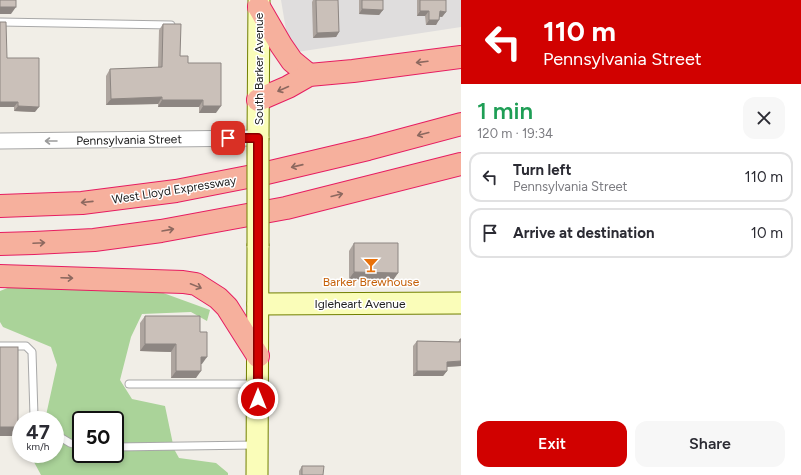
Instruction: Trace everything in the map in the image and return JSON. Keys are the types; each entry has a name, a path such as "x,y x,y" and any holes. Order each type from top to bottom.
{"highway":[{"path":"259,3 288,56 309,75"},
{"path":"258,100 288,87 309,75 353,71 461,57"},
{"name":"West Lloyd Expressway","path":"0,206 82,203 176,191 258,176 461,124"},
{"path":"0,244 34,244 94,240 161,231 286,208 461,164"},
{"path":"0,276 184,282 196,284 218,298 227,307 258,356"}],"main road":[{"name":"South Barker Avenue","path":"257,475 259,3"},
{"name":"Igleheart Avenue","path":"258,304 461,303"}],"street":[{"name":"Pennsylvania Street","path":"0,141 258,138"}],"lane":[{"path":"0,22 171,25"},
{"path":"0,346 26,346 32,352 34,411"},
{"path":"129,384 258,384"},
{"path":"124,446 257,445"}],"shaded area":[{"path":"281,0 461,0 461,27 297,52 288,42"}],"green space":[{"path":"10,287 155,290 210,310 207,321 191,312 142,314 131,337 120,380 132,399 165,406 174,449 179,458 216,463 228,473 228,475 41,475 35,463 64,463 64,411 47,411 57,365 51,347 3,327 0,322 0,291"}],"building":[{"path":"0,0 16,0 16,7 0,7"},
{"path":"316,0 338,0 339,32 317,33"},
{"path":"362,0 383,0 383,10 362,9"},
{"path":"420,0 446,0 446,12 440,11 439,20 429,20 429,11 420,11"},
{"path":"0,22 6,22 7,58 39,58 39,107 18,106 18,102 0,102"},
{"path":"163,24 181,24 180,56 188,56 188,63 221,63 221,106 203,106 203,100 162,100 162,97 111,99 110,69 162,67"},
{"name":"Barker Brewhouse","path":"354,243 398,243 398,273 354,272"},
{"path":"145,316 200,316 200,332 207,332 207,357 201,357 201,371 176,371 176,344 145,344"},
{"path":"460,339 461,361 447,362 447,371 417,371 417,341 460,342"},
{"path":"0,347 18,347 18,411 12,411 12,427 0,427"},
{"path":"302,466 324,466 323,475 302,475"}],"place":[{"name":"Barker Brewhouse","path":"371,265"}],"route":[{"path":"228,138 258,138 258,399"}]}
